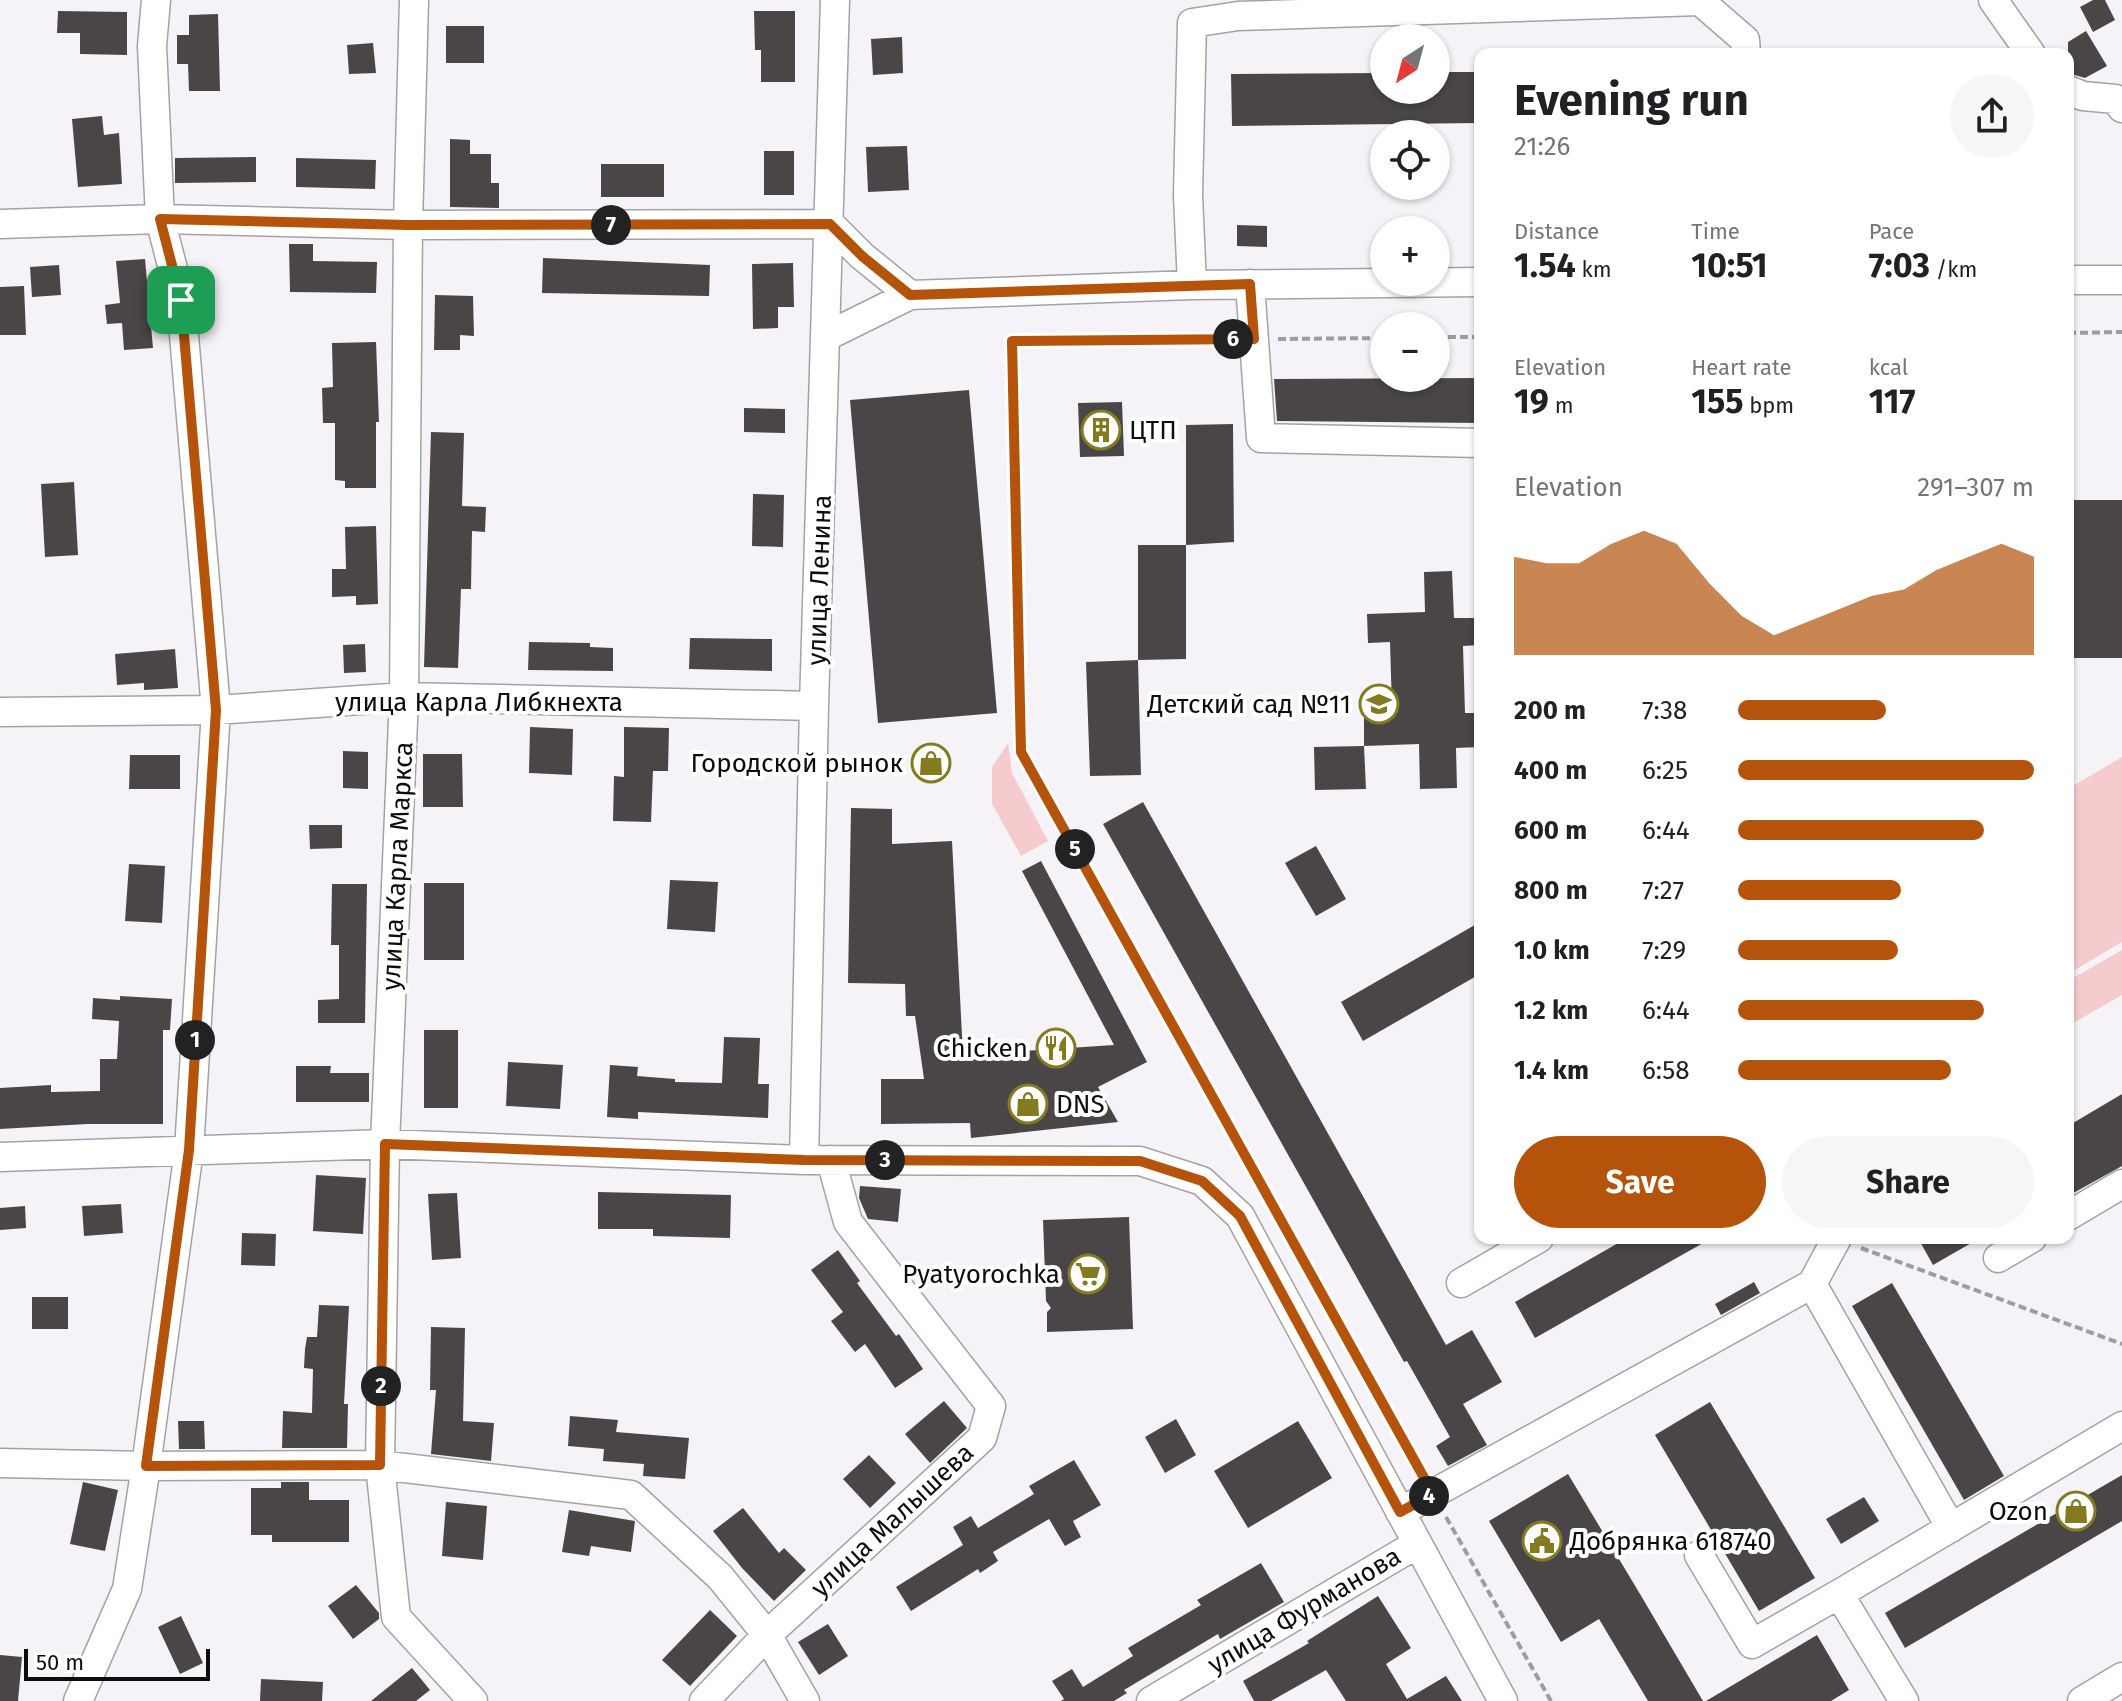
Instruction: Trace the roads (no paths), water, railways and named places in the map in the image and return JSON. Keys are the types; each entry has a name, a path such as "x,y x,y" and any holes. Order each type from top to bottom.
{"street":[{"path":"89,1699 127,1589 189,1150 216,710 181,300 160,219 152,46 156,0"},
{"name":"улица Карла Маркса","path":"414,0 408,225 404,697 385,1144 380,1465 396,1617 473,1701"},
{"name":"улица Ленина","path":"818,1160 814,706 835,0"},
{"path":"1993,0 2027,48"},
{"path":"1192,285 1188,195 1192,23 1238,16 1700,1 1745,40 1746,48"},
{"path":"2074,92 2120,100"},
{"path":"0,224 160,219 408,225 830,224 862,256 910,295"},
{"path":"2074,280 2122,280"},
{"path":"827,336 910,295 1192,285 1474,282"},
{"path":"1250,284 1261,438 1474,443"},
{"name":"улица Карла Либкнехта","path":"0,712 216,710 404,697 814,706"},
{"path":"0,1157 385,1144 818,1160 1140,1161 1202,1181 1240,1216 1503,1701"},
{"name":"улица Малышева","path":"704,1701 767,1635 982,1438 991,1406 848,1222 818,1160"},
{"path":"2074,1212 2122,1184"},
{"path":"1461,1283 1529,1244"},
{"path":"1400,1512 1812,1284 1834,1244"},
{"path":"1998,1258 2022,1244"},
{"path":"1812,1284 1951,1528"},
{"path":"1699,1555 1752,1644 2122,1426"},
{"path":"0,1463 380,1465 631,1495 720,1577 767,1635 805,1701"},
{"name":"улица Фурманова","path":"1151,1701 1417,1544"},
{"path":"1839,1594 1904,1701"}],"place":[{"name":"ЦТП","path":"1101,430"},
{"name":"Детский сад №11","path":"1379,704"},
{"name":"Городской рынок","path":"931,763"},
{"name":"Chicken","path":"1056,1048"},
{"name":"DNS","path":"1028,1104"},
{"name":"Pyatyorochka","path":"1088,1274"},
{"name":"Ozon","path":"2076,1511"},
{"name":"Добрянка 618740","path":"1542,1541"}]}
